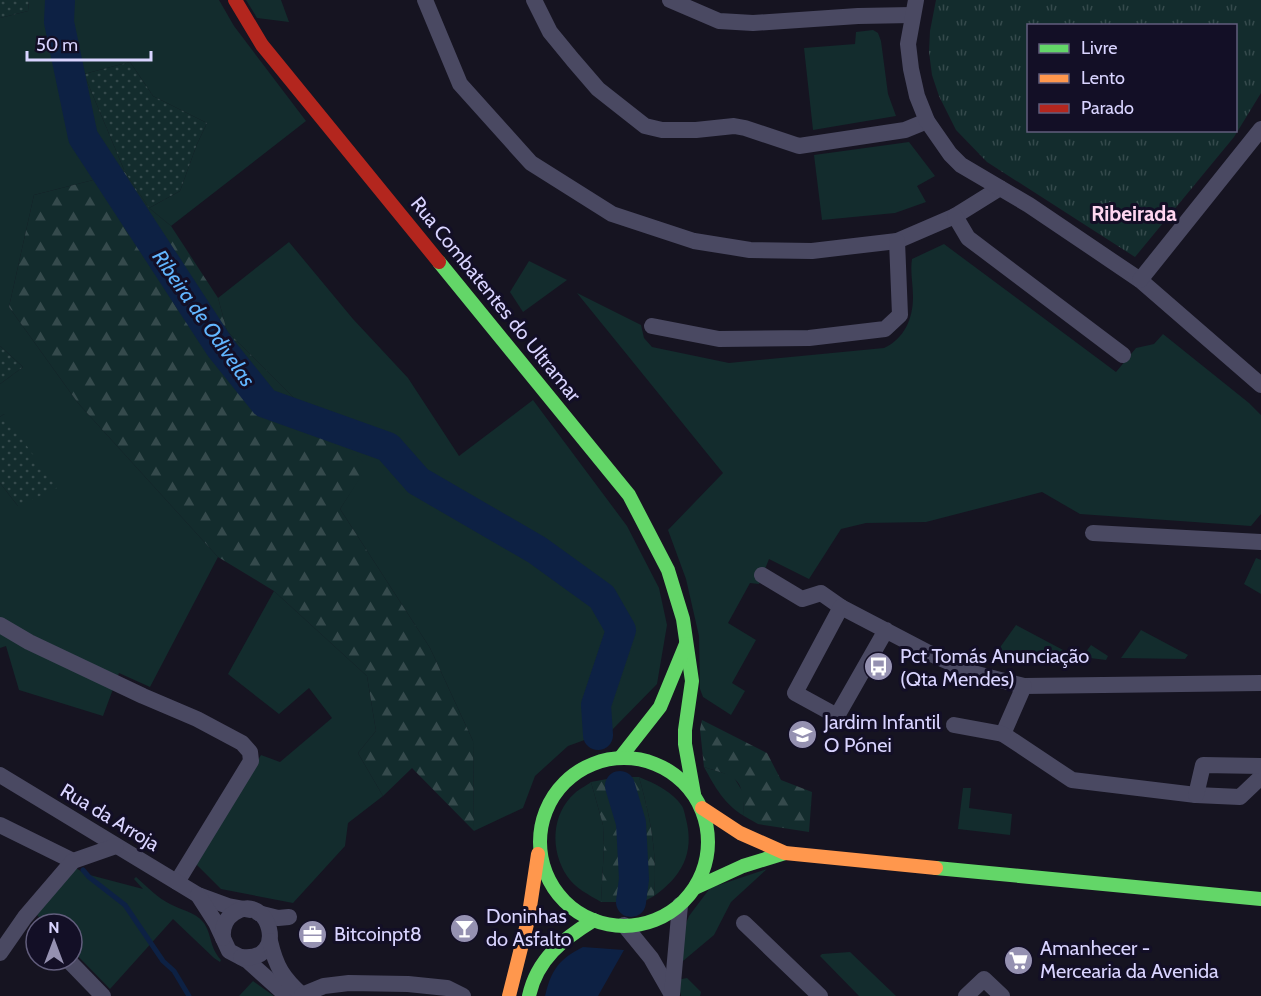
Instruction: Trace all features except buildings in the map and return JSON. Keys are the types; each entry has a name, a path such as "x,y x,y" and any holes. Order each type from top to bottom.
{"main road":[{"name":"Rua Combatentes do Ultramar","path":"235,0 262,45 629,495 668,570 684,619 692,681 685,737 694,794"},
{"name":"Rua Combatentes do Ultramar","path":"620,758 660,707 686,644"},
{"path":"509,996 528,920 543,818 555,794 573,776 595,763 620,758 648,761 674,774 694,794 702,808 709,835 706,863 695,888 680,905 664,917 648,923 624,926 594,920 572,908 555,890 544,868 540,843"},
{"path":"702,808 740,833 785,854 1261,899"},
{"path":"695,888 743,866 785,854"},
{"path":"529,996 533,980 553,948 594,920"}],"street":[{"path":"425,0 460,84 531,163 612,214 694,241 750,250 812,251 897,241 955,216 1000,188"},
{"path":"534,0 550,32 573,60 598,88 645,126 662,130 696,130 734,126 799,146 904,130 927,121"},
{"path":"670,0 719,21 753,23 858,16 914,8 908,44 917,96 927,121 955,160 1094,248 1140,280 1261,385"},
{"path":"1140,280 1261,129"},
{"path":"955,216 969,238 1123,355"},
{"path":"652,326 719,339 809,338 885,329 900,315 897,241"},
{"path":"1093,533 1261,542"},
{"path":"762,574 802,599 821,593 838,612 886,630 973,673 1024,686 1261,684"},
{"path":"838,612 795,693 837,716 886,630"},
{"path":"0,625 29,642 143,696 196,718 242,744 250,752 251,761 177,882"},
{"path":"1002,734 1024,686"},
{"path":"954,726 1002,734 1072,780 1196,795 1240,797 1261,777"},
{"path":"1196,795 1203,765 1261,766"},
{"name":"Rua da Arroja","path":"0,775 198,895 228,906 278,918 289,917 270,937"},
{"path":"0,825 73,861"},
{"path":"38,912 73,861 116,846"},
{"name":"Rua da Arroja","path":"198,895 223,938"},
{"path":"672,995 680,905"},
{"path":"254,911 269,925 270,937 280,971 297,996 229,951 223,938 224,924 234,913 254,911"},
{"path":"744,923 820,996"},
{"path":"624,926 651,958 672,995"},
{"path":"0,952 24,930"},
{"path":"240,957 247,958 260,954 270,937"},
{"path":"80,972 104,996"},
{"path":"966,996 984,980 1002,996"},
{"path":"297,996 324,986 361,983 447,988 463,996"}],"green space":[{"path":"0,0 29,0 28,11 0,18"},
{"path":"29,0 219,0 234,26 306,121 171,226 149,208 180,191 207,123 153,96 130,62 84,74 125,172 34,195 9,307 78,403 218,557 150,687 119,673 103,716 19,690 6,646 0,648 0,483 18,506 4,414 0,417 0,384 23,367 0,346 0,18 28,11"},
{"path":"246,0 281,0 289,22 257,18"},
{"path":"936,0 1261,0 1261,93 1234,137 1135,257 987,162 956,130 939,96 932,75 929,52 930,31"},
{"path":"873,30 878,33 881,41 888,94 896,116 813,130 804,48 855,44 856,32"},
{"path":"130,62 153,96 207,123 180,191 149,208 125,172 84,74"},
{"path":"909,142 935,176 917,186 926,202 895,213 822,220 814,155"},
{"path":"125,172 149,208 171,226 218,298 227,331 305,409 368,466 340,509 430,648 473,741 474,831 412,768 383,796 358,753 376,731 367,676 274,591 218,557 78,403 9,307 34,195"},
{"path":"289,242 353,319 408,378 459,456 533,400 627,526 659,588 667,625 657,684 612,730 568,746 535,776 523,808 474,831 473,741 430,648 340,509 367,466 305,409 227,331 218,298"},
{"path":"944,244 1116,372 1136,348 1154,344 1163,334 1249,403 1261,415 1261,514 1251,526 1080,514 1042,492 926,522 866,523 841,529 809,579 769,559 759,584 750,583 728,623 756,640 732,683 745,691 731,715 703,697 700,689 699,636 686,579 668,530 723,473 577,293 641,325 644,338 652,347 729,363 884,348 902,334 909,320 913,297 912,259"},
{"path":"529,261 567,280 523,312 510,292"},
{"path":"0,346 23,367 0,384"},
{"path":"4,414 57,488 18,506 0,483 0,417"},
{"path":"1256,558 1261,560 1261,594 1244,584"},
{"path":"274,591 367,676 376,731 358,753 383,796 348,823 345,846 293,903 221,889 195,863 261,755 280,762 332,718 309,688 279,714 228,674"},
{"path":"1016,625 1063,650 1055,661 996,653"},
{"path":"1141,630 1188,655 1185,659 1121,658"},
{"path":"1091,645 1108,656 1106,660 1082,657"},
{"path":"702,720 767,753 781,780 812,792 809,832 758,824 744,816 742,793 737,781 704,767 700,729"},
{"path":"704,767 733,776 743,792 744,816 725,800"},
{"path":"618,777 639,777 650,821 655,866 654,896 643,902 601,902 603,825 591,782"},
{"path":"639,777 674,796 684,810 688,832 689,843 684,864 672,881 654,896 655,866 652,836"},
{"path":"591,782 603,825 601,902 582,891 570,880 561,866 556,844 557,822 561,811 575,793"},
{"path":"963,788 971,788 969,808 1012,814 1010,835 958,829"},
{"path":"74,867 86,874 143,889 134,879 136,877 166,902 196,916 203,922 214,950 221,960 220,962 214,958 173,919 110,989 84,962 84,912 39,912"},
{"path":"767,869 731,902 714,935 683,961 682,933 689,916 710,888"},
{"path":"850,952 896,996 859,996 820,956"},
{"path":"687,978 701,992 700,996 681,996 677,980"},
{"path":"253,981 274,996 239,996"}],"water":[{"path":"583,947 624,950 598,996 545,996 557,966"}],"waterway":[{"name":"Ribeira de Odivelas","path":"60,0 59,22 83,137 220,347 265,403 388,447 418,481 537,550 602,597 621,630 596,705 598,735"},
{"name":"Ribeira de Odivelas","path":"620,786 631,823 634,879 631,902"},
{"path":"83,870 125,905 163,961 174,971 189,996"}],"traffic: fast":[{"path":"439,262 629,495 668,570 683,619 692,681 685,744 694,794"},
{"path":"620,758 660,707 686,644"},
{"path":"624,758 656,765 671,772 683,783 694,795 701,810 708,842 701,874 694,889 683,901 671,912 656,919 624,926 592,919 577,912 565,901 554,889 547,874 540,842 547,810 554,795 565,783 577,772 592,765 624,758"},
{"path":"695,888 743,866 785,853"},
{"path":"936,868 1261,899"},
{"path":"529,996 538,971 553,951 594,920"}],"traffic: slow":[{"path":"702,808 740,833 785,853 936,868"},
{"path":"509,996 528,920 538,854"}],"traffic: jam":[{"path":"235,0 262,45 439,262"}],"place":[{"name":"Pct Tomás Anunciação (Qta Mendes)","path":"879,667"},
{"name":"Jardim Infantil O Pónei","path":"803,734"},
{"name":"Doninhas do Asfalto","path":"465,928"},
{"name":"Bitcoinpt8","path":"313,934"},
{"name":"Amanhecer - Mercearia da Avenida","path":"1019,960"}],"district":[{"name":"Ribeirada","path":"1134,213"}]}
